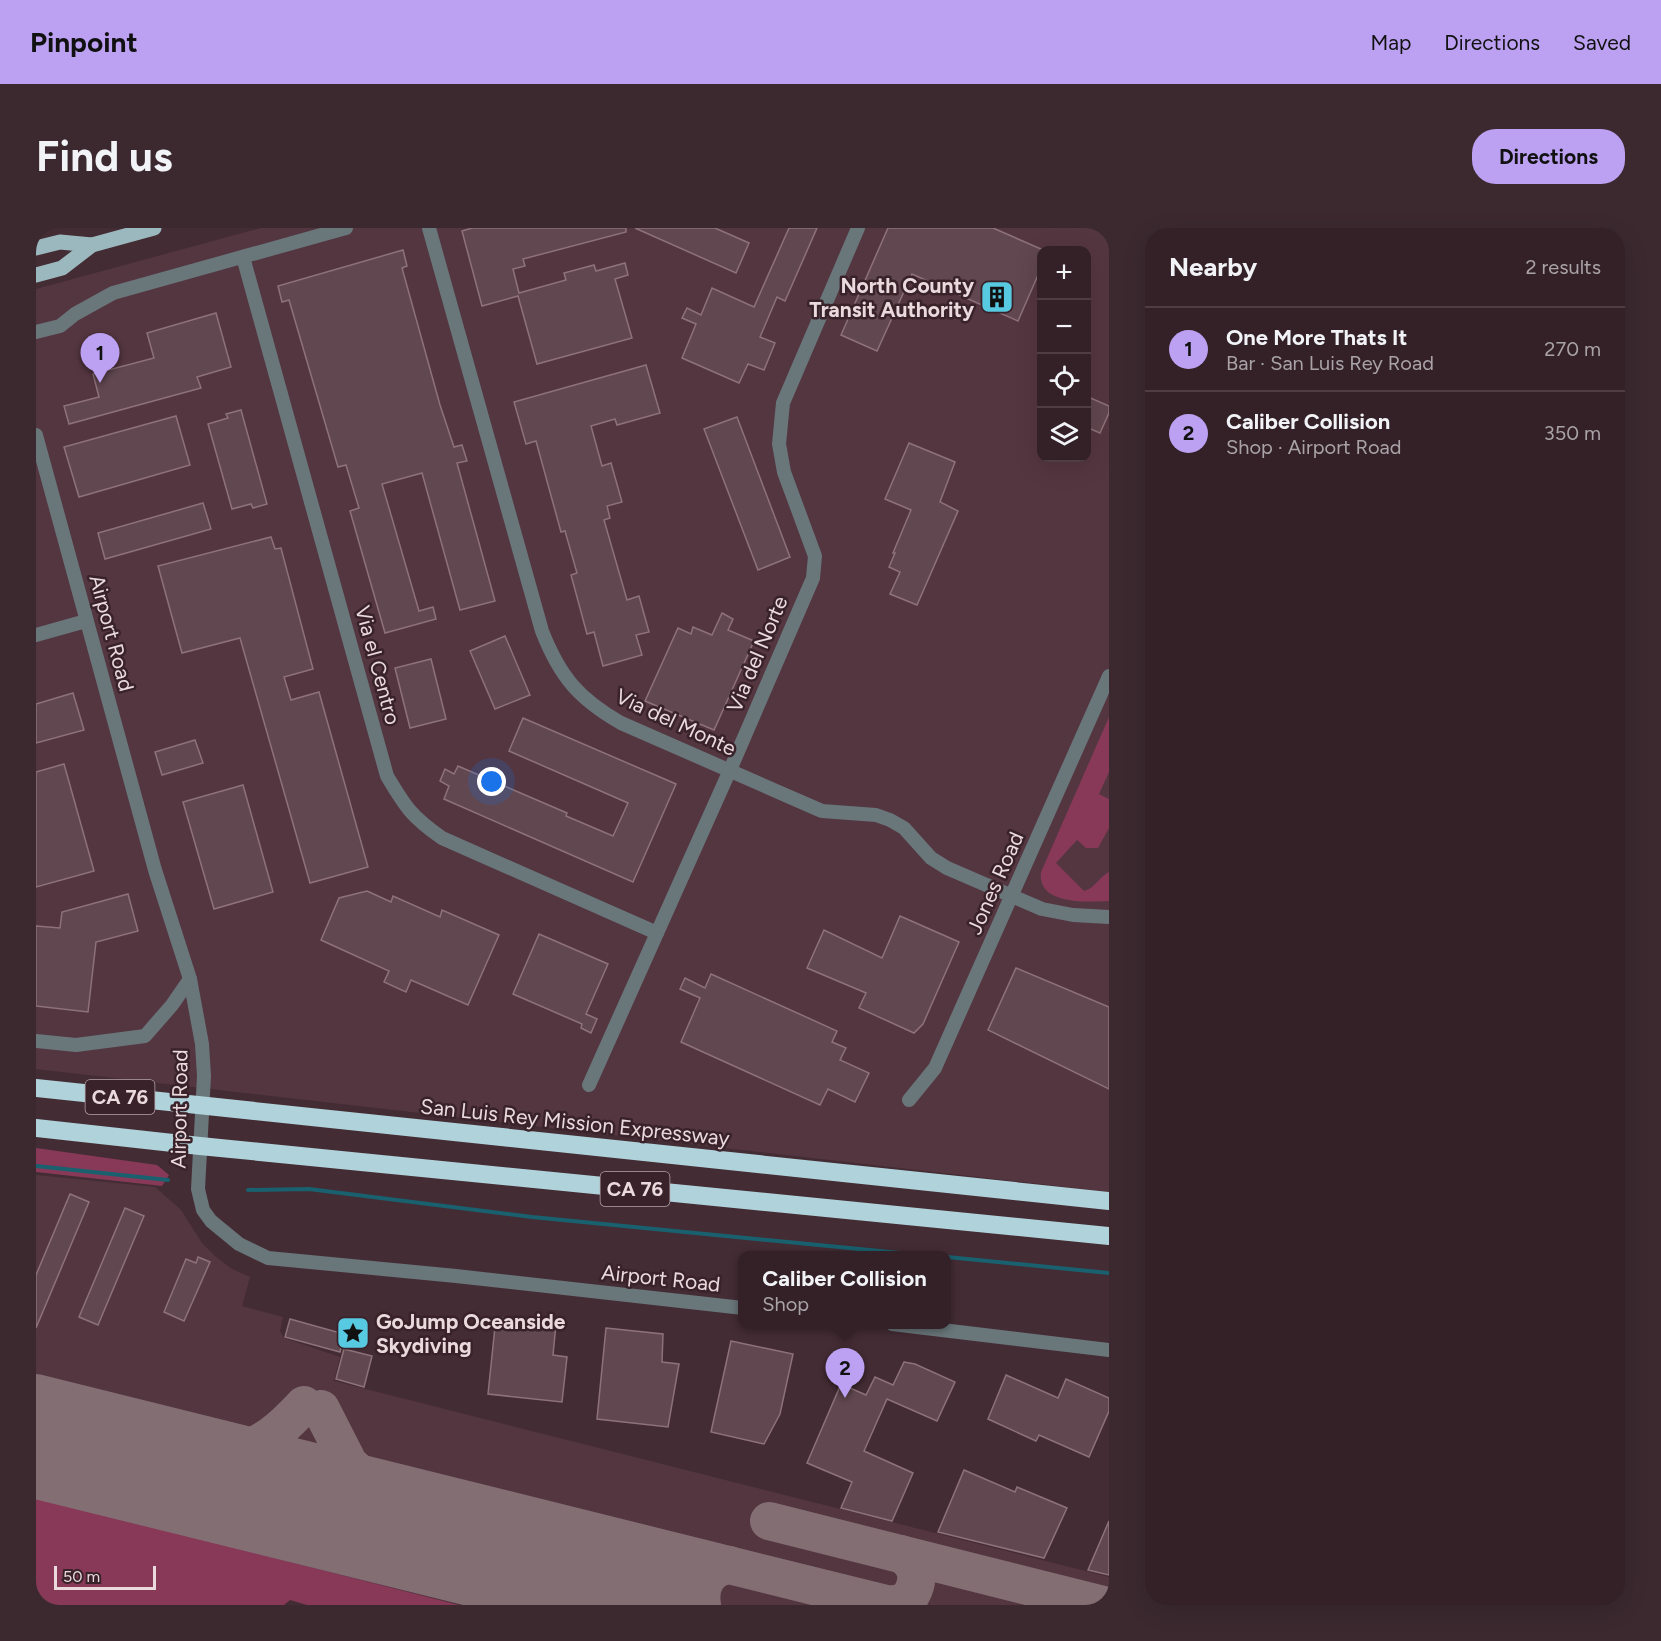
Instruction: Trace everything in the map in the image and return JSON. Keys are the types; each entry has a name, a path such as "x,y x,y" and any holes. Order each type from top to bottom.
{"highway":[{"name":"San Luis Rey Mission Expressway","path":"36,1088 1109,1201"},
{"name":"CA 76","path":"36,1128 1109,1236"}],"main road":[{"path":"36,248 60,242 92,245 154,228"},
{"path":"36,276 62,268 92,245"}],"street":[{"path":"36,332 60,326 75,314 113,293 346,228"},
{"name":"Via del Monte","path":"429,228 542,631 554,660 574,688 601,711 621,723 822,811 876,815 890,820 904,828 931,858 947,868 1011,897 1042,909 1073,915 1109,917"},
{"name":"Via del Norte","path":"589,1085 813,578 815,556 784,472 779,444 783,403 858,228"},
{"name":"Via el Centro","path":"243,257 387,776 404,806 417,820 442,838 657,933"},
{"name":"Airport Road","path":"36,435 155,870 190,979 202,1044 204,1106 198,1189 203,1210 220,1229 239,1244 268,1258 738,1307"},
{"path":"36,635 86,621"},
{"name":"Jones Road","path":"909,1100 935,1068 1109,676"},
{"path":"36,1041 76,1045 145,1036 172,1005 190,979"},
{"path":"934,1329 1109,1350"}],"shaded area":[{"path":"261,228 1109,228 1109,1192 36,1069 36,289"},
{"path":"1109,717 1109,772 1099,794 1109,799 1109,828 1098,848 1086,848 1077,840 1056,863 1084,891 1091,888 1109,872 1109,901 1088,902 1065,899 1047,891 1042,883 1041,872"},
{"path":"36,1148 157,1165 169,1175 162,1186 36,1172"},
{"path":"36,1175 155,1187 181,1210 202,1243 216,1257 232,1269 250,1277 242,1306 283,1317 280,1331 284,1338 340,1357 334,1381 1109,1577 1109,1605 460,1605 334,1574 36,1605"},
{"path":"36,1497 459,1605 307,1605 290,1600 284,1605 36,1605"}],"building":[{"path":"472,228 626,228 626,232 523,259 525,266 513,269 519,293 566,280 564,273 594,265 596,271 625,263 628,275 615,279 632,338 537,364 518,296 482,306 462,231"},
{"path":"635,228 715,228 749,243 736,273"},
{"path":"789,228 817,228 785,301 777,297 760,337 775,343 764,370 748,364 739,383 682,358 696,324 682,318 687,308 701,315 712,288 754,307"},
{"name":"North County Transit Authority","path":"888,228 993,228 1037,247 1037,277 1018,321 912,274 877,351 841,335"},
{"path":"403,250 407,266 402,268 440,405 454,447 462,445 467,461 457,463 495,601 460,610 422,473 382,484 419,611 433,607 436,619 385,633 350,511 359,508 346,465 338,467 289,300 282,302 278,286"},
{"path":"216,313 231,367 197,377 201,388 69,424 64,406 99,397 93,374 154,358 147,333"},
{"path":"646,365 660,413 617,425 615,419 591,426 602,466 611,463 622,502 607,506 610,518 604,520 627,600 639,596 649,632 636,635 642,655 603,666 594,632 587,634 571,575 577,573 565,531 561,532 536,441 526,444 514,402"},
{"path":"1091,398 1109,406 1109,413 1100,433 1091,429"},
{"path":"241,410 267,504 253,508 251,504 232,509 208,424 228,418 226,414"},
{"path":"176,416 190,465 79,497 64,447"},
{"path":"737,417 790,557 758,570 704,429"},
{"path":"909,443 955,462 940,502 958,511 917,605 890,594 900,572 889,567 911,510 885,499"},
{"path":"203,503 211,529 105,559 98,533"},
{"path":"271,537 275,549 281,548 313,669 284,677 291,700 319,692 368,867 310,883 240,638 182,653 158,566"},
{"path":"722,613 733,619 728,630 754,641 714,730 645,701 678,628 691,634 693,627 712,635"},
{"path":"505,636 530,695 495,709 470,651"},
{"path":"431,659 446,719 410,728 395,668"},
{"path":"73,693 84,730 36,743 36,704"},
{"path":"523,718 676,784 633,882 444,799 449,786 440,781 445,769 454,774 458,766 567,813 566,816 613,836 628,803 509,751"},
{"path":"195,740 203,763 162,775 155,752"},
{"path":"64,764 94,871 36,887 36,772"},
{"path":"243,785 273,892 214,909 183,802"},
{"path":"367,891 391,902 393,896 440,917 442,910 499,935 468,1005 411,980 406,992 384,982 389,971 321,940 339,898"},
{"path":"128,894 138,931 96,942 88,1012 36,1006 36,926 60,928 62,912"},
{"path":"900,916 959,942 923,1024 914,1033 859,1008 866,993 807,968 824,930 882,958"},
{"path":"539,934 608,964 586,1014 597,1019 591,1033 581,1028 582,1024 513,994"},
{"path":"1016,968 1109,1007 1109,1089 988,1030"},
{"path":"711,974 837,1031 832,1042 846,1048 840,1060 869,1073 855,1102 828,1089 820,1105 681,1042 700,998 680,989 685,978 705,988"},
{"path":"70,1194 89,1202 36,1328 36,1275"},
{"path":"125,1208 144,1216 98,1325 79,1317"},
{"path":"198,1257 210,1262 184,1321 164,1312 186,1259 196,1263"},
{"path":"496,1317 556,1324 553,1355 567,1357 562,1402 488,1394"},
{"path":"290,1319 344,1334 340,1352 285,1337"},
{"path":"606,1328 663,1334 662,1362 679,1364 668,1427 597,1419"},
{"path":"731,1341 793,1354 780,1414 764,1444 711,1432"},
{"path":"344,1349 372,1356 364,1387 336,1379"},
{"path":"904,1362 915,1364 955,1382 937,1421 887,1399 864,1451 913,1473 892,1521 841,1508 852,1482 807,1463 841,1384 866,1395 875,1377 893,1385"},
{"path":"1006,1375 1058,1398 1066,1379 1109,1398 1109,1411 1089,1457 1039,1435 1036,1441 988,1419"},
{"path":"964,1470 1015,1492 1017,1487 1067,1508 1044,1558 938,1532"},
{"path":"1109,1521 1109,1575 1088,1570"}],"waterway":[{"path":"36,1166 168,1180"},
{"path":"248,1190 309,1189 532,1217 880,1251"},
{"path":"951,1257 1109,1273"}],"taxiway":[{"path":"36,1393 890,1605"},
{"path":"251,1447 273,1434 304,1405"},
{"path":"321,1409 349,1464 360,1474"},
{"path":"212,1496 244,1485 290,1456"},
{"path":"423,1548 402,1534 398,1517 406,1498 417,1491 424,1490"},
{"path":"365,1534 381,1530 392,1524 398,1513 401,1497"},
{"path":"769,1521 1103,1605"},
{"path":"890,1605 906,1602 916,1583 912,1564 901,1554"},
{"path":"702,1605 702,1591 706,1579 716,1570 729,1565"}],"runway":[{"path":"36,1452 655,1605"}],"place":[{"name":"North County Transit Authority","path":"997,297"},
{"name":"One More Thats It","path":"100,383"},
{"name":"GoJump Oceanside Skydiving","path":"353,1333"},
{"name":"Caliber Collision","path":"845,1398"}]}
